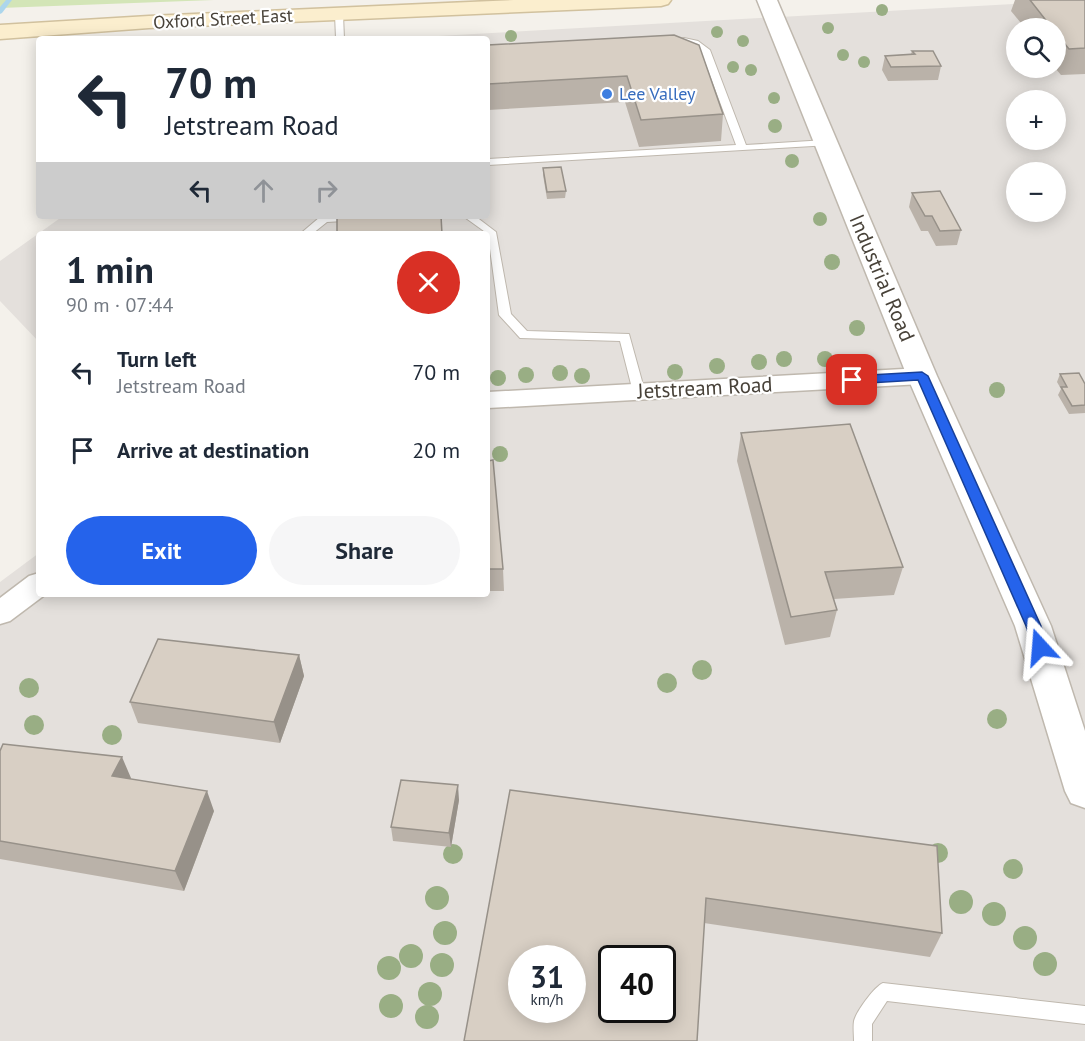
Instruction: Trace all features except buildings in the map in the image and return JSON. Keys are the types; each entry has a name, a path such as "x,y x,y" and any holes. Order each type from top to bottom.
{"main road":[{"name":"Oxford Street East","path":"0,32 661,0"}],"street":[{"name":"Industrial Road","path":"766,0 922,376 1033,626 1085,791"},
{"name":"Jetstream Road","path":"490,400 922,376"},
{"path":"0,613 36,586"}],"lane":[{"path":"339,14 340,36"},
{"path":"672,40 695,43 705,50 742,147"},
{"path":"490,162 826,142"},
{"path":"309,231 324,219"},
{"path":"472,219 490,231"},
{"path":"490,231 505,315 524,335 625,338 639,392"},
{"path":"863,1041 863,1022 883,992 1085,1015"}],"shaded area":[{"path":"1085,0 1085,1041 0,1041 0,582 36,555 36,597 490,597 490,231 42,231 59,219 490,219 490,36 438,36"},
{"path":"36,235 36,339 0,301 0,261"}],"green space":[{"path":"0,0 214,0 0,8"}],"waterway":[{"path":"0,12 9,0"}],"place":[{"name":"Lee Valley","path":"607,94"}],"route":[{"path":"852,380 922,376 1033,626 1040,647"}]}
